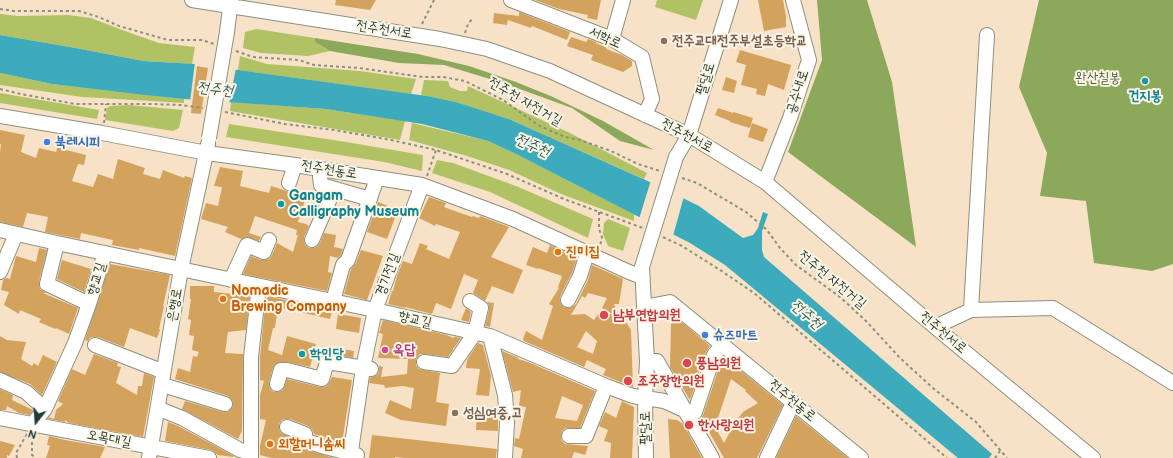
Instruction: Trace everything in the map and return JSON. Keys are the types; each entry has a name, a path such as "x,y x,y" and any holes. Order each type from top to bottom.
{"street":[{"name":"전주천서로","path":"192,0 231,3 440,39 487,49 550,71 689,135 765,182 935,327 1093,458"},
{"name":"서학로","path":"511,0 525,3 612,39 642,57 652,99 644,114"},
{"path":"612,39 624,0"},
{"name":"팔달로","path":"646,458 645,398 647,361 642,272 676,157 689,135 731,0"},
{"name":"공수내로","path":"765,182 790,118 809,60 793,0"},
{"name":"은행로","path":"150,452 181,269 209,138 231,3"},
{"path":"971,310 987,35"},
{"name":"전주천동로","path":"0,116 206,152 424,182 513,219 629,272 642,272"},
{"path":"288,183 295,165"},
{"name":"전주천동로","path":"320,177 320,185 370,199"},
{"name":"경기전길","path":"287,427 305,434 306,441 325,448 353,455 375,310 424,182"},
{"name":"전주천동로","path":"333,301 343,265 348,260 375,184"},
{"name":"전주천동로","path":"312,240 334,189"},
{"name":"향교길","path":"0,230 490,336 606,386 633,396 645,398"},
{"path":"0,272 16,234"},
{"path":"231,280 247,245 264,252 269,240"},
{"name":"향교길","path":"57,243 47,284 89,304"},
{"name":"향교길","path":"46,409 75,343 89,304 104,253"},
{"path":"568,300 580,276 585,260"},
{"path":"162,410 182,418 251,456 251,357 259,286"},
{"path":"424,362 452,366 474,333 481,308 470,301"},
{"name":"전주천동로","path":"644,307 670,302 861,458"},
{"path":"935,327 971,310 1053,308 1173,383"},
{"path":"490,336 505,395 507,422 505,458"},
{"path":"686,411 695,412 714,355 723,344"},
{"path":"95,345 159,370"},
{"path":"647,361 658,361 712,458"},
{"path":"277,384 281,370 287,370 322,379 327,362 367,369"},
{"path":"0,380 26,392 46,409 32,424"},
{"path":"166,386 225,404"},
{"path":"569,436 586,436 606,386"},
{"name":"팔달로","path":"645,398 664,401 686,411"},
{"path":"767,458 793,403"},
{"name":"오목대길","path":"0,418 32,424 150,452 210,458"}],"path":[{"path":"422,25 434,0"},
{"path":"0,9 14,11 79,11 99,17 119,26 168,40 202,40 215,44"},
{"path":"462,44 468,24 473,18"},
{"name":"전주천 자전거길","path":"234,50 253,57 299,60 314,65 359,68 443,77 465,81 502,100 538,125 566,137 580,140 611,151 638,164 660,171"},
{"path":"103,128 106,104"},
{"path":"424,182 436,150"},
{"name":"전주천 자전거길","path":"682,178 697,183 746,212 766,230 796,265 840,297 866,321 900,358 976,422 1007,458"},
{"path":"599,212 599,229 602,237 599,249"},
{"path":"17,458 16,453 32,424"},
{"path":"32,424 32,455 36,458"},
{"path":"994,458 1000,451"}],"green space":[{"path":"657,0 703,0 696,20 655,7"},
{"path":"817,0 867,0 892,82 916,247 788,152 822,60"},
{"name":"완산칠봉","path":"1039,0 1173,0 1173,264 1152,271 1094,263 1086,201 1040,196 1047,153 1019,87"},
{"path":"0,14 18,16 68,15 91,18 159,43 195,47 192,64 144,61 0,35"},
{"path":"256,29 315,38 315,42 330,51 308,56 261,53 243,48 245,32"},
{"path":"315,38 418,54 469,66 516,82 553,97 603,121 654,150 620,141 572,108 506,84 444,65 399,63 330,51 315,42"},
{"path":"240,56 267,64 360,71 416,79 411,94 238,70"},
{"path":"0,73 52,84 184,99 184,103 82,97 0,85"},
{"path":"424,80 448,81 450,87 460,91 467,91 468,86 570,133 647,173 644,179 509,119 456,102 421,95"},
{"path":"0,93 99,110 97,119 0,103"},
{"path":"231,102 326,109 405,121 400,140 230,111"},
{"path":"129,105 183,110 179,128 173,131 105,120 107,108 110,106"},
{"path":"412,123 488,141 634,214 634,221 561,194 509,170 467,156 409,140"},
{"path":"229,124 423,155 422,171 384,162 226,137"},
{"path":"437,160 453,163 516,186 593,219 588,238 490,192 432,173"},
{"path":"608,219 630,228 623,251 608,246 603,234 604,223"}],"water":[{"name":"전주천","path":"0,35 144,61 195,64 427,96 456,102 509,119 650,182 699,206 743,238 753,235 758,228 763,212 768,214 762,231 762,250 764,257 992,454 989,458 958,458 725,265 690,243 488,141 422,124 326,109 145,95 52,84 0,73"}],"pier":[{"path":"195,62 236,68 229,104 190,102"},
{"path":"651,180 684,196 673,236 639,219"}],"building":[{"path":"336,0 376,0 370,10 335,5"},
{"path":"535,0 601,0 597,20 587,18 588,15 559,9"},
{"path":"758,0 783,0 786,16 786,27 764,31"},
{"path":"519,12 570,32 567,40 532,26 531,28 508,20 507,25 493,23 494,13 519,16"},
{"path":"571,37 586,42 588,39 596,42 607,48 606,49 622,55 632,61 632,66 623,72 591,60 593,55 567,46"},
{"path":"740,50 791,65 784,90 768,84 765,96 756,94 757,89 741,85 746,65 736,62"},
{"path":"197,66 208,68 201,114 191,113"},
{"path":"726,77 737,81 734,93 722,90"},
{"path":"718,108 753,118 750,128 730,122 715,115"},
{"path":"752,123 768,129 763,142 748,137"},
{"path":"0,130 25,135 21,152 36,158 39,148 56,152 59,142 67,144 66,150 86,155 84,165 78,164 72,181 93,187 98,174 113,179 118,159 145,168 143,174 160,179 163,170 184,178 185,176 192,178 175,256 139,248 139,250 112,245 113,240 81,233 80,239 45,232 48,217 27,213 23,227 0,222"},
{"path":"220,167 243,171 240,186 269,193 271,186 306,197 298,222 309,226 304,237 305,245 309,248 317,247 324,233 336,235 334,247 343,249 338,258 330,256 328,272 332,273 327,291 243,274 251,256 261,260 269,259 277,243 293,252 298,235 296,235 297,230 255,216 249,233 261,237 259,241 246,237 241,239 225,232 228,227 201,219 206,203 218,206 222,187 214,186"},
{"path":"429,197 446,203 444,207 452,210 472,217 479,218 480,216 509,227 491,257 523,270 513,294 492,286 485,301 473,293 478,280 464,274 451,309 436,303 432,314 388,304 403,261 412,264 420,243 428,246 426,249 449,259 460,232 436,224 435,226 419,218"},
{"path":"378,202 398,210 387,239 367,232"},
{"path":"550,245 577,258 572,273 560,297 561,304 565,308 572,307 576,304 588,280 592,265 623,279 619,304 614,304 622,325 626,322 631,330 633,387 603,375 606,369 587,360 584,367 524,341 523,339 526,331 542,340 553,306 549,304 559,288 558,287 562,276 526,265 533,247 547,253","holes":["588,293 607,298 602,308 612,314 598,314 594,320 585,314 571,315 582,296 585,298","586,331 597,341 593,354 577,347"]},
{"path":"39,248 47,250 39,282 40,289 46,293 43,293 78,308 69,334 39,322 41,319 20,310 19,314 4,305 9,292 1,290 3,280 6,278 10,279 16,256 36,262"},
{"path":"361,250 383,256 367,300 344,294 351,269 356,263"},
{"path":"62,260 91,269 84,292 57,279"},
{"path":"110,264 170,275 163,306 160,330 157,338 130,328 124,347 98,337 90,338 88,341 85,340"},
{"path":"190,286 214,286 214,292 234,294 236,289 250,293 246,330 228,332 225,353 243,354 242,431 238,439 182,409 185,401 223,412 227,412 233,406 233,402 228,396 175,379 178,368 190,372 193,356 197,357 199,352 192,350 194,336 189,335 191,320 188,319 191,299"},
{"path":"268,296 332,311 330,319 278,307 275,328 273,328 268,350 282,355 287,336 316,344 310,367 287,362 276,364 273,368 269,382 271,390 274,392 283,390 287,379 320,387 325,387 328,385 332,377 352,380 342,443 314,434 312,429 308,426 290,419 282,420 279,424 281,433 297,440 299,446 303,449 334,458 271,458 260,455 260,446 266,420 260,419 260,395 264,381 260,380 260,357 265,306"},
{"path":"487,302 494,303 490,327 485,326 489,310 489,305"},
{"path":"466,308 471,312 469,322 461,320"},
{"path":"338,314 361,318 359,333 336,329"},
{"path":"678,319 710,346 706,352 690,400 670,367 671,324"},
{"path":"383,320 447,335 453,338 461,338 448,357 420,354 416,360 416,365 419,369 440,373 436,402 449,404 446,426 401,420 385,413 390,400 411,409 414,388 402,386 385,388 384,385 369,383 370,378 378,374 379,366 383,367 381,377 407,374 408,359 378,358 383,334 379,333"},
{"path":"0,336 7,340 26,342 21,359 32,366 34,363 38,366 43,355 57,362 42,395 30,384 0,372"},
{"path":"478,343 483,345 491,376 489,396 476,395 480,369 466,368 467,360"},
{"path":"343,349 354,351 353,358 342,356"},
{"path":"502,351 595,391 580,428 565,428 562,431 561,436 561,440 565,444 588,446 585,455 574,452 572,458 521,458 523,449 514,446 515,438 519,439 526,407 519,406 521,390 513,392","holes":["562,396 583,405 577,421 555,418"]},
{"path":"94,354 118,363 117,366 121,367 116,383 137,395 138,386 142,386 144,373 154,377 143,437 69,423 65,420 65,422 48,419 49,417 54,419 56,410 63,404 58,401 72,369 85,375"},
{"path":"724,357 783,405 757,458 724,458 701,418","holes":["731,379 746,390 745,391 758,403 743,412 736,421 724,443 715,427"]},
{"path":"0,389 13,395 12,400 33,410 29,415 19,413 7,406 6,410 0,410"},
{"path":"622,401 634,407 632,458 610,458 611,443 604,441 608,430 599,426 605,412 616,418"},
{"path":"477,411 498,412 498,431 476,430"},
{"path":"796,416 848,458 776,458"},
{"path":"668,419 677,420 683,424 702,458 670,458"},
{"path":"168,422 234,456 218,455 211,450 165,441"},
{"path":"372,435 497,449 496,458 369,458"},
{"path":"49,436 105,447 100,458 46,458 50,446 47,445"},
{"path":"0,441 15,445 9,456 7,455 7,458 0,458"}],"place":[{"name":"전주교대전주부설초등학교","path":"664,41"},
{"name":"건지봉","path":"1145,81"},
{"name":"북레시피","path":"47,142"},
{"name":"Gangam Calligraphy Museum","path":"281,204"},
{"name":"진미집","path":"558,252"},
{"name":"Nomadic Brewing Company","path":"223,299"},
{"name":"남부연합의원","path":"604,315"},
{"name":"슈즈마트","path":"705,335"},
{"name":"옥답","path":"385,350"},
{"name":"학인당","path":"302,354"},
{"name":"풍남의원","path":"687,363"},
{"name":"조주장한의원","path":"628,381"},
{"name":"성심여중,고","path":"455,413"},
{"name":"한사랑의원","path":"689,425"},
{"name":"외할머니솜씨","path":"270,444"}]}
